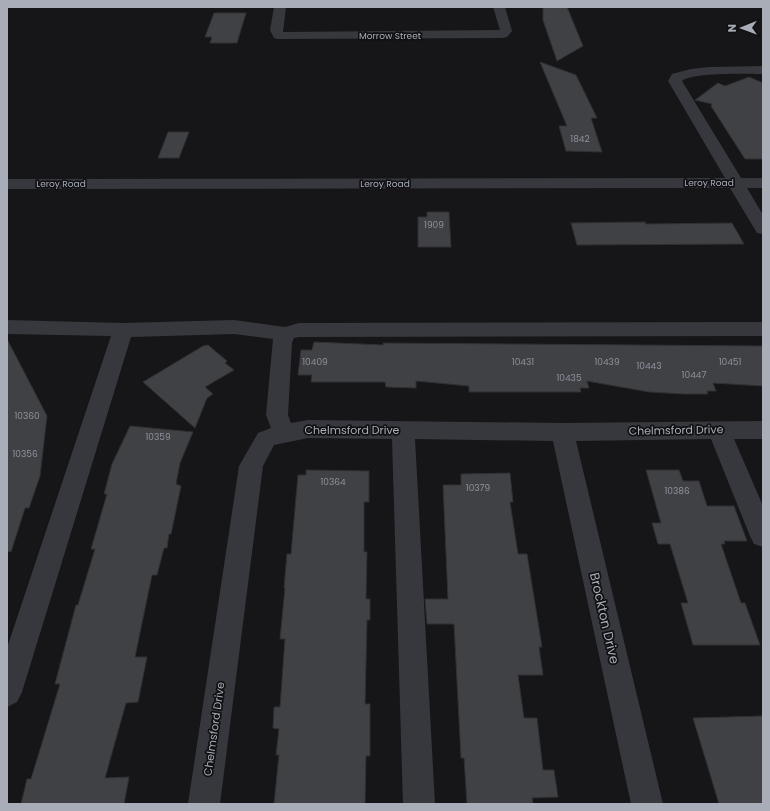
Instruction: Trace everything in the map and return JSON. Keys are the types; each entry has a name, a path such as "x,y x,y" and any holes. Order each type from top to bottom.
{"street":[{"name":"Morrow Street","path":"280,7 276,30 278,35 290,36 503,34 506,31 499,7"},
{"path":"763,70 691,73 677,77 675,81 763,229"},
{"name":"Leroy Road","path":"7,184 763,183"},
{"path":"7,327 123,330 234,327 285,334 299,330 763,329"},
{"path":"7,692 123,330"},
{"path":"284,433 277,415 282,343 285,334"},
{"name":"Chelmsford Drive","path":"204,804 251,466 266,439 284,433 308,429 562,432 763,430"},
{"path":"403,430 419,804"},
{"path":"720,430 763,536"},
{"name":"Brockton Drive","path":"562,432 648,804"}],"building":[{"path":"543,7 567,7 583,46 557,61 543,20"},
{"path":"214,13 246,13 237,43 210,43 212,37 205,37"},
{"path":"540,62 576,75 597,118 591,118 602,152 566,151 559,126 567,126"},
{"path":"749,77 763,83 763,159 745,159 711,106 712,104 695,100 718,83 725,86"},
{"path":"168,132 189,132 179,158 158,158"},
{"path":"427,212 449,212 451,247 418,247 418,217 427,217"},
{"path":"645,222 646,224 732,223 744,244 577,245 571,223"},
{"path":"7,339 47,416 40,476 29,508 25,508 11,552 7,551"},
{"path":"314,342 383,345 383,343 763,346 763,386 713,383 716,391 707,391 708,394 684,394 649,392 587,381 589,388 580,388 581,392 469,392 469,386 416,381 416,388 386,387 385,382 311,382 312,375 298,375 301,350 312,350"},
{"path":"208,345 227,361 225,363 234,370 205,387 213,394 207,398 195,428 143,382 203,346"},
{"path":"130,426 193,432 180,463 176,484 181,486 171,534 169,534 167,548 164,548 157,575 152,575 135,657 147,657 138,702 126,703 105,778 129,777 124,804 21,804 27,779 31,779 60,684 55,684 76,605 78,605 95,549 91,549 107,494 104,494 112,464"},
{"path":"306,470 369,471 369,502 364,502 364,552 367,552 366,599 370,599 370,620 367,620 365,704 370,704 370,756 366,756 365,804 274,804 279,755 276,755 279,729 273,728 274,707 280,707 285,639 280,639 287,554 291,554 298,475 306,475"},
{"path":"646,470 679,470 683,481 699,481 707,506 734,506 747,541 724,541 725,544 721,544 741,603 745,603 760,645 693,645 681,603 688,603 670,544 658,544 652,523 661,523"},
{"path":"510,473 513,502 510,502 518,554 527,554 542,647 539,647 543,675 518,675 524,718 537,718 543,770 554,770 558,797 532,798 533,804 467,804 464,758 461,758 454,624 427,624 425,599 448,599 443,485 461,485 461,474"},
{"path":"763,716 763,804 719,804 693,718"}]}
